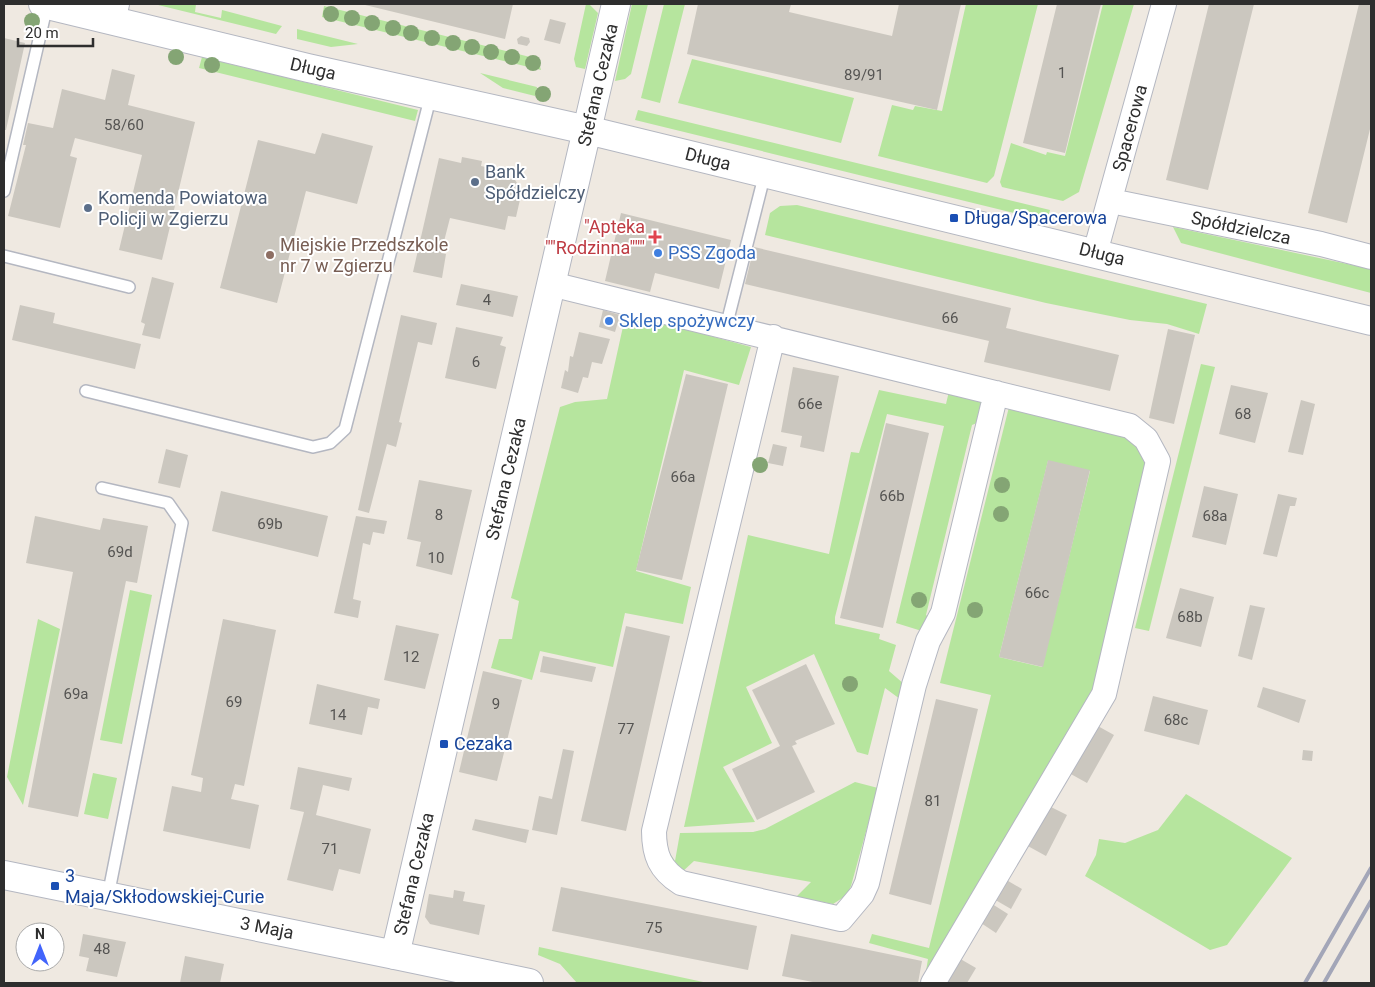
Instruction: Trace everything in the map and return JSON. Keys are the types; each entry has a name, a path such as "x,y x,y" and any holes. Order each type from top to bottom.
{"main road":[{"name":"Długa","path":"45,4 115,12 308,68 430,94 765,172 1371,321"},
{"name":"Stefana Cezaka","path":"395,955 588,130 613,5"},
{"name":"3 Maja","path":"4,875 529,983"}],"street":[{"name":"Spacerowa","path":"1095,253 1111,201 1164,4"},
{"name":"Spółdzielcza","path":"1111,201 1321,244 1371,257"},
{"path":"551,284 1130,426 1146,439 1158,461 1104,694 933,983"},
{"path":"773,338 654,831 654,849 662,868 681,883 841,919 862,894 914,685 928,641 944,613 996,394"}],"lane":[{"path":"4,191 45,4"},
{"path":"86,390 313,447 330,443 345,430 430,94"},
{"path":"726,327 765,172"},
{"path":"4,256 129,287"},
{"path":"102,488 168,503 182,523 108,896"}],"green space":[{"path":"154,4 196,4 195,12 221,18 222,10 282,26 276,34"},
{"path":"586,4 589,4 598,13 585,69 576,67 574,59"},
{"path":"632,4 648,4 631,74 625,79 615,81"},
{"path":"664,4 685,4 660,103 641,98"},
{"path":"966,4 1038,4 994,176 987,183 878,156 892,105 913,110 915,106 942,111"},
{"path":"1103,4 1134,4 1079,192 1063,201 1002,187 1000,182 1011,143 1046,155 1047,152 1065,156"},
{"path":"324,6 538,59 541,70 322,17"},
{"path":"297,29 358,44 331,47 297,39"},
{"path":"202,57 418,110 415,121 199,68"},
{"path":"692,59 854,98 841,143 678,103"},
{"path":"480,73 537,87 535,96 503,88"},
{"path":"638,110 1050,210 1047,221 635,120"},
{"path":"797,205 1207,304 1199,334 1167,324 1130,320 1046,303 765,235 770,213 780,206"},
{"path":"1173,227 1371,269 1371,293 1181,243"},
{"path":"626,313 751,347 739,385 684,370 636,571 691,587 683,624 625,613 613,667 540,651 532,680 491,668 499,639 512,639 519,601 511,598 560,407 575,402 607,399"},
{"path":"1201,364 1215,367 1149,631 1135,628"},
{"path":"950,387 991,398 984,420 972,425 926,615 933,621 925,632 896,623 944,426 887,414 835,617 835,624 880,634 879,639 896,645 889,671 904,684 900,699 885,688 868,755 857,752 814,654 746,687 772,743 723,767 755,822 684,827 748,535 829,554 851,452 859,453 879,390 946,404"},
{"path":"1009,407 1138,439 1153,459 1096,701 924,983 928,959 869,943 872,934 929,948 991,695 940,683","holes":["1048,461 1090,471 1042,667 999,657"]},
{"path":"130,590 152,595 122,744 100,740"},
{"path":"38,619 60,629 23,805 7,777"},
{"path":"93,773 117,778 108,819 84,814"},
{"path":"855,782 878,788 851,886 847,895 833,904 796,897 811,882 694,861 681,873 675,872 661,840 675,861 680,833 753,832 765,829"},
{"path":"1186,794 1292,858 1227,945 1210,950 1085,876 1096,855 1099,839 1125,843 1158,830"},
{"path":"539,947 708,983 577,983 560,964 538,955"}],"building":[{"path":"361,4 513,4 505,39"},
{"path":"698,4 791,4 789,12 892,36 899,4 961,4 937,110 687,54"},
{"path":"1057,4 1101,4 1065,153 1023,143"},
{"path":"1209,4 1254,4 1208,190 1166,180"},
{"path":"1359,4 1371,4 1371,125 1347,223 1308,213"},
{"path":"550,19 566,23 560,44 544,40"},
{"path":"521,36 529,38 530,42 527,46 518,44 517,39"},
{"path":"4,38 25,43 6,130 4,130"},
{"path":"112,69 135,75 128,105 195,122 162,260 119,250 142,155 75,138 70,156 77,158 60,228 8,216 26,145 23,145 28,123 53,128 62,89 105,100"},
{"path":"322,133 373,146 357,204 306,191 277,303 220,288 258,140 315,154"},
{"path":"462,157 482,161 481,166 510,172 522,191 516,217 508,216 505,230 450,218 441,253 446,254 442,278 413,272 439,158 461,163"},
{"path":"621,213 731,240 719,289 655,273 650,292 605,281"},
{"path":"754,247 1011,308 1006,328 1119,355 1110,391 984,362 989,341 745,284"},
{"path":"152,277 174,283 160,339 142,335 145,324 141,322"},
{"path":"461,284 518,296 513,317 456,305"},
{"path":"20,305 55,313 53,323 141,344 135,369 12,340"},
{"name":"Sklep spożywczy","path":"603,310 620,315 615,332 599,327"},
{"path":"401,315 437,323 432,345 418,342 399,422 402,423 396,447 387,444 369,513 358,510"},
{"path":"456,327 503,337 500,345 506,347 496,389 445,378"},
{"path":"1168,329 1195,335 1174,424 1149,418"},
{"path":"579,332 610,339 602,364 592,362 588,378 583,377 578,393 561,388 565,370 568,372 570,356 573,357"},
{"path":"793,367 839,376 824,452 800,447 802,436 781,432"},
{"path":"686,374 728,384 682,580 636,570"},
{"path":"1231,385 1268,393 1255,443 1219,434"},
{"path":"1301,400 1315,404 1303,455 1288,452"},
{"path":"886,423 929,433 883,628 840,618"},
{"path":"773,444 787,447 783,466 768,463"},
{"path":"166,449 188,455 180,488 158,483"},
{"path":"1048,460 1090,470 1043,667 999,657"},
{"path":"419,480 472,490 452,575 416,566 421,542 407,539"},
{"path":"1204,486 1238,494 1226,545 1192,537"},
{"path":"221,491 328,516 318,557 212,531"},
{"path":"1278,494 1297,498 1295,506 1290,506 1277,557 1263,554"},
{"path":"35,516 100,530 103,518 148,526 137,583 126,581 78,817 28,807 73,572 26,563"},
{"path":"356,516 387,521 384,534 373,532 370,545 363,543 353,599 361,601 358,618 334,613"},
{"path":"1180,588 1214,597 1201,647 1166,638"},
{"path":"1250,605 1265,608 1252,660 1238,656"},
{"path":"223,619 276,630 244,786 235,784 231,799 259,805 250,849 163,831 172,786 201,792 203,778 191,775"},
{"path":"396,625 439,634 425,689 384,680"},
{"path":"626,626 670,636 626,831 581,821"},
{"path":"543,656 596,667 592,682 540,672"},
{"path":"806,664 835,724 795,741 797,744 792,746 815,792 757,820 732,769 780,746 752,690"},
{"path":"483,671 522,680 497,781 459,772"},
{"path":"317,684 380,699 378,709 368,707 362,735 309,724"},
{"path":"1263,687 1306,700 1299,723 1257,707"},
{"path":"1153,696 1208,710 1199,745 1144,731"},
{"path":"936,699 978,709 931,905 889,894"},
{"path":"1096,725 1114,735 1087,783 1069,773"},
{"path":"563,749 574,751 557,835 532,830 539,796 552,799"},
{"path":"1303,750 1313,751 1312,761 1302,760"},
{"path":"298,767 352,778 349,791 323,785 316,815 371,829 360,874 339,869 333,891 287,880 304,812 290,809"},
{"path":"1047,805 1067,815 1046,856 1026,845"},
{"path":"475,819 529,830 526,843 472,830"},
{"path":"1003,878 1022,889 1011,909 992,898"},
{"path":"561,887 757,926 748,970 552,931"},
{"path":"454,890 465,892 463,901 485,905 479,935 430,924 425,917 429,894 453,898"},
{"path":"989,902 1008,914 996,933 978,921"},
{"path":"83,934 126,942 117,977 86,971 89,958 79,956"},
{"path":"791,934 922,961 918,983 818,983 782,976"},
{"path":"185,956 224,964 220,983 180,983"},
{"path":"957,957 976,968 967,983 942,983"}],"railway":[{"path":"1305,983 1371,868"},
{"path":"1324,983 1371,901"}],"place":[{"name":"Bank Spółdzielczy","path":"475,182"},
{"name":"Komenda Powiatowa Policji w Zgierzu","path":"88,208"},
{"name":"Długa/Spacerowa","path":"954,218"},
{"name":"\"Apteka \"\"Rodzinna\"\"\"","path":"655,237"},
{"name":"PSS Zgoda","path":"658,253"},
{"name":"Miejskie Przedszkole nr 7 w Zgierzu","path":"270,255"},
{"name":"Sklep spożywczy","path":"609,321"},
{"name":"Cezaka","path":"444,744"},
{"name":"3 Maja/Skłodowskiej-Curie","path":"55,886"}]}
